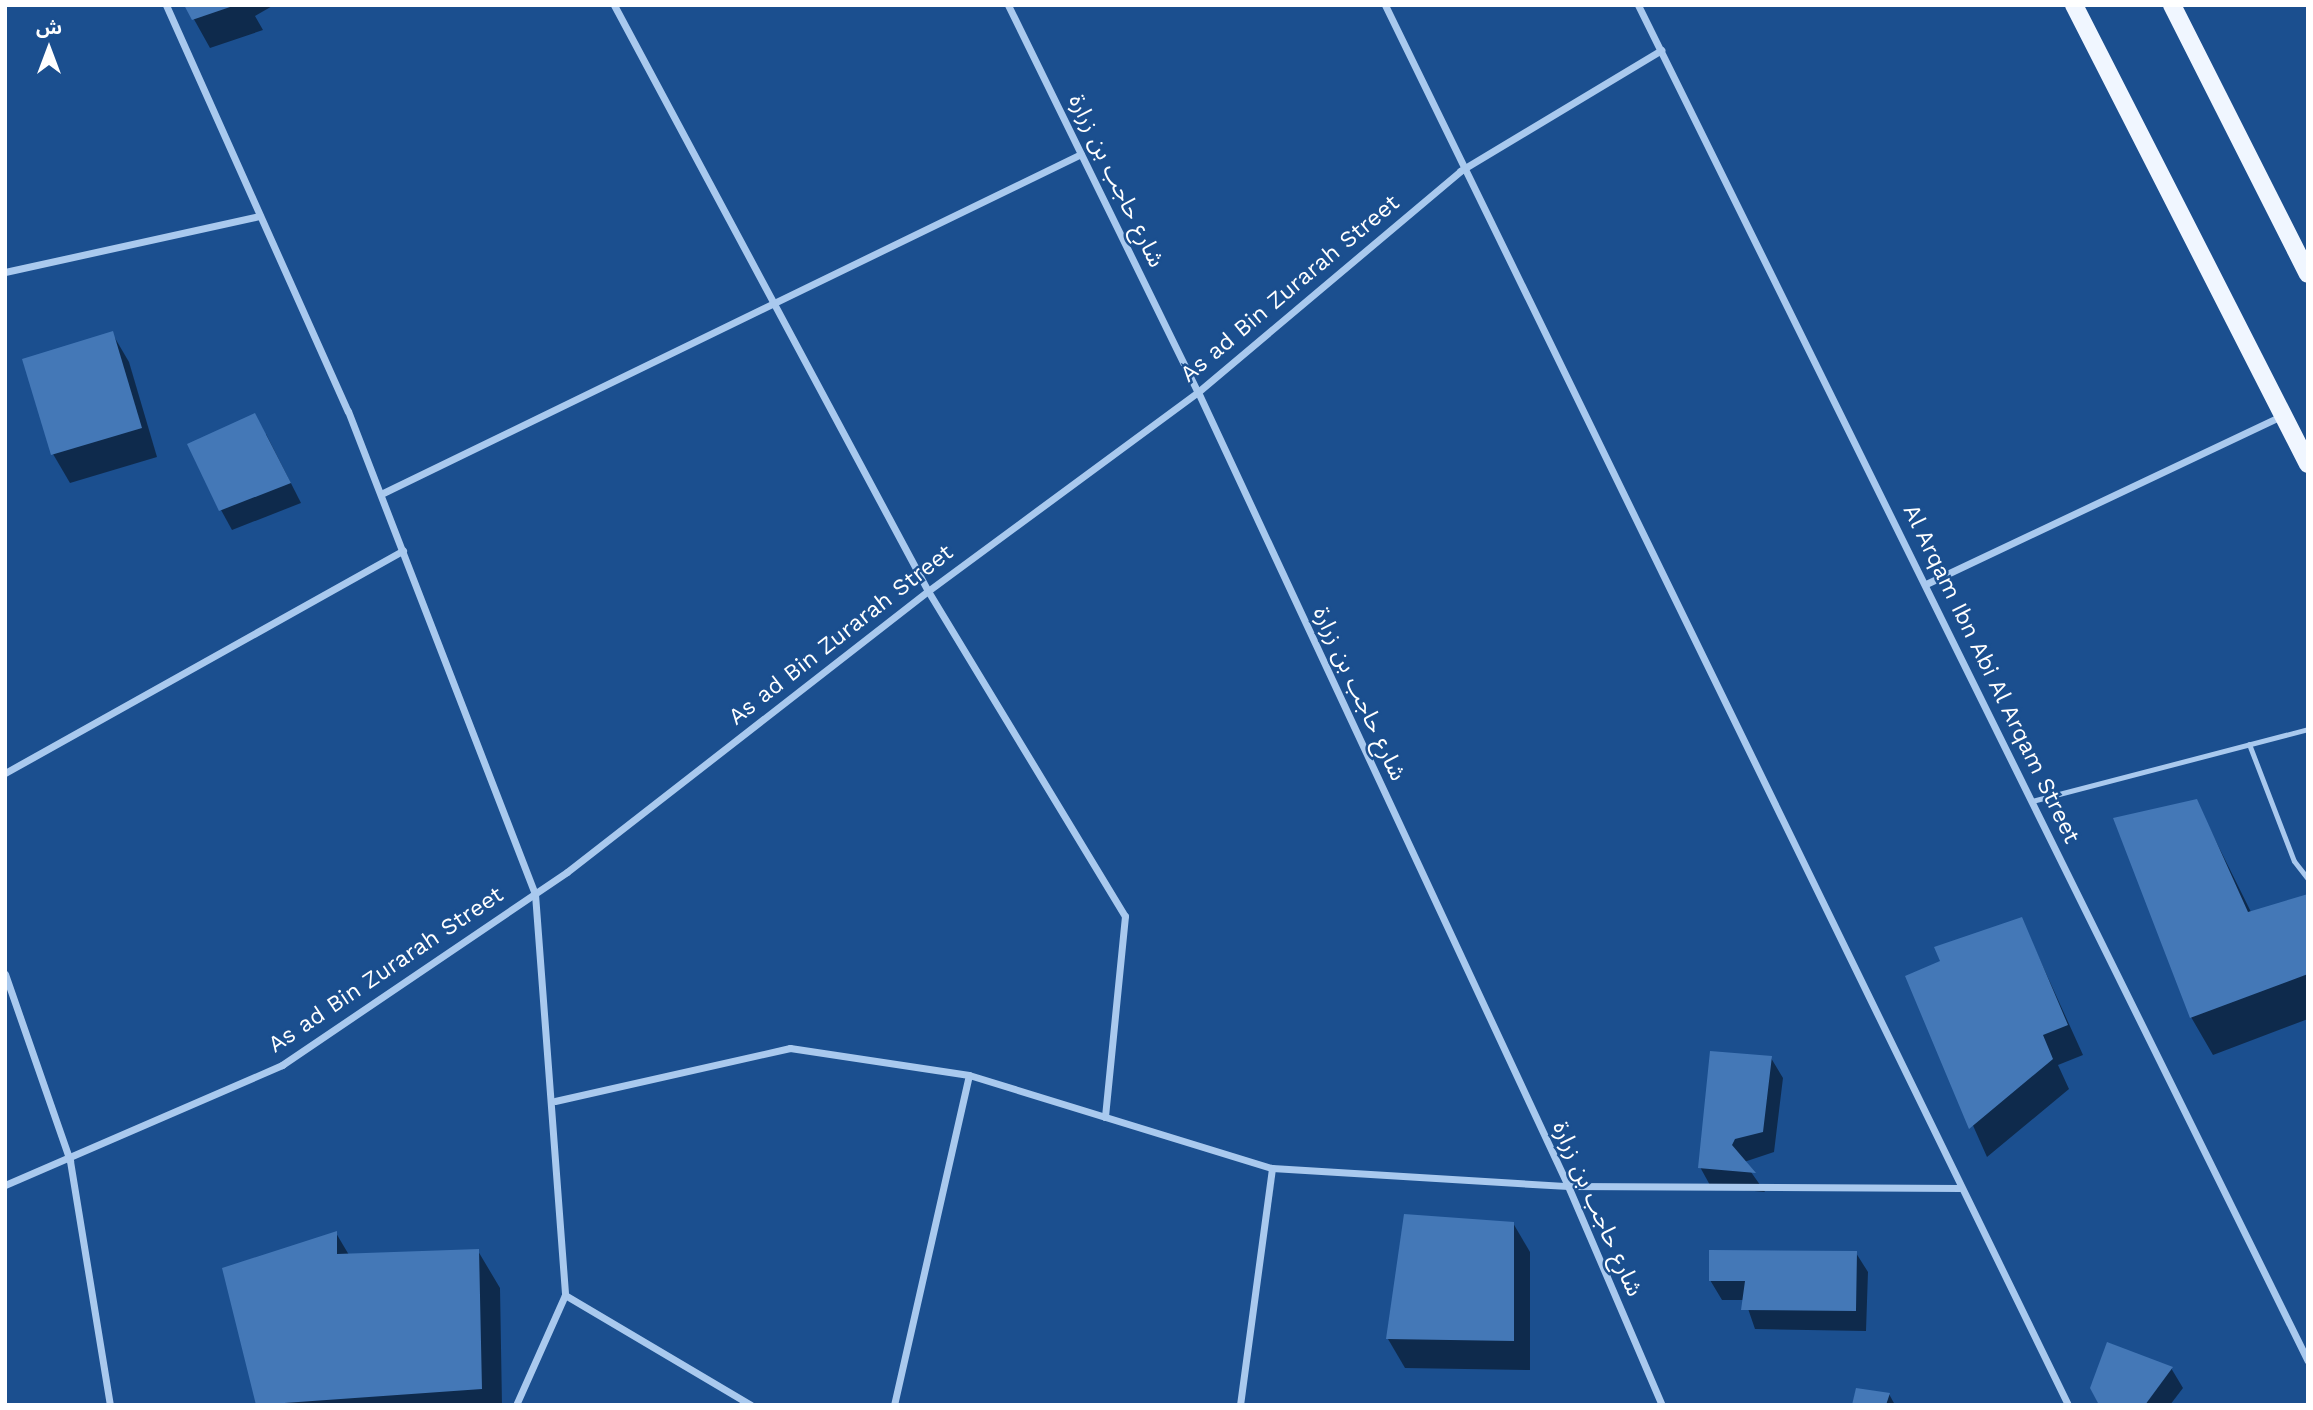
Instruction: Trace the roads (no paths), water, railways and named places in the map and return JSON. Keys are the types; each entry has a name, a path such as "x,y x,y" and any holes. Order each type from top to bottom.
{"main road":[{"path":"2074,5 2308,464"},
{"path":"2172,5 2308,274"}],"street":[{"path":"166,5 381,494 535,894 555,1101 565,1295 516,1405"},
{"path":"614,5 928,591 1125,916 1105,1116"},
{"name":"شارع حاجب بن زرارة","path":"1009,5 1198,392 1568,1186 1662,1405"},
{"path":"1385,5 1460,171 2068,1405"},
{"name":"Al Arqam Ibn Abi Al Arqam Street","path":"1638,5 2308,1361"},
{"name":"As ad Bin Zurarah Street","path":"5,1185 70,1161 282,1065 535,894 928,591 1198,392 1460,171 1661,50"},
{"path":"381,494 773,301 1081,154"},
{"path":"5,272 260,216"},
{"path":"1926,584 2283,415"},
{"path":"5,773 403,551"},
{"path":"5,975 70,1161 110,1405"},
{"path":"555,1101 790,1048 969,1075 1272,1168 1568,1186 1961,1188"},
{"path":"894,1405 969,1075"},
{"path":"1240,1405 1272,1168"},
{"path":"565,1295 751,1405"}],"lane":[{"path":"2032,801 2308,729"},
{"path":"2249,744 2294,861 2308,878"}]}
